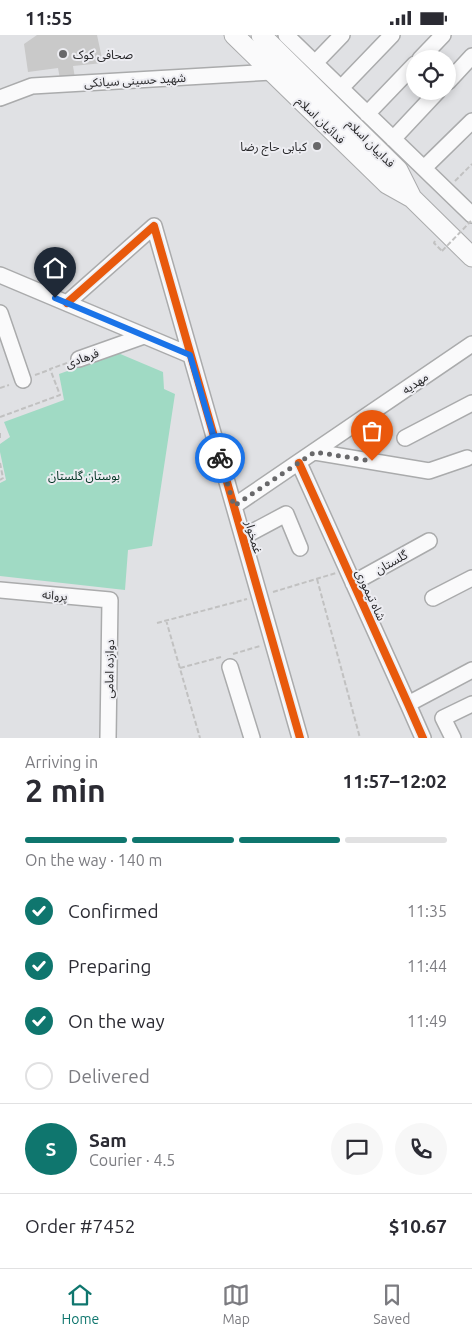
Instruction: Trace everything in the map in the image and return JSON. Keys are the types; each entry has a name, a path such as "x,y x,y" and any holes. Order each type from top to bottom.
{"main road":[{"name":"فدائیان اسلام","path":"234,35 387,184 412,198"},
{"name":"فداییان اسلام","path":"261,35 398,170 412,198 472,257"}],"street":[{"path":"286,35 424,168 472,218"},
{"path":"315,63 342,35"},
{"path":"340,88 392,35"},
{"path":"429,50 443,35"},
{"path":"456,73 472,56"},
{"name":"شهید حسینی سیانکی","path":"0,98 32,86 272,72"},
{"path":"368,114 406,74"},
{"path":"393,139 430,100"},
{"path":"424,168 472,121"},
{"name":"غمخوار","path":"67,303 154,226 300,738"},
{"path":"1,277 190,355"},
{"path":"0,313 23,379"},
{"name":"فرهادی","path":"79,359 144,335"},
{"name":"مهدیه","path":"234,506 472,344"},
{"path":"405,437 472,403"},
{"path":"315,452 429,471 467,459"},
{"name":"شاه تیموری","path":"299,463 408,703 422,738"},
{"path":"243,537 286,514 300,548"},
{"name":"گلستان","path":"350,576 429,541"},
{"path":"433,598 472,578"},
{"name":"پروانه","path":"0,590 110,600"},
{"name":"دوازده امامی","path":"108,738 110,600"},
{"path":"230,667 252,738"},
{"path":"408,703 472,670"},
{"path":"453,738 443,718 472,704"}],"path":[{"path":"458,178 472,164"},
{"path":"434,243 442,251 472,218"},
{"path":"0,433 0,438"},
{"path":"0,463 3,479 0,479"},
{"path":"157,623 317,579 350,576"},
{"path":"317,579 360,738"},
{"path":"166,620 200,738"}],"green space":[{"name":"بوستان گلستان","path":"118,353 163,372 164,389 175,394 152,546 128,550 125,590 0,576 0,483 6,480 0,444 10,437 4,422 64,400 59,374"}],"building":[{"name":"صحافی کوک","path":"37,35 97,35 103,63 73,66 75,78 60,79 58,68 28,72 24,44"}],"cycle path":[{"path":"67,303 154,226 300,738"},
{"path":"299,463 423,738"}],"way so far":[{"path":"220,458 234,506 315,452 372,461"}],"place":[{"name":"صحافی کوک","path":"63,54"},
{"name":"کبابی حاج رضا","path":"317,146"}],"route":[{"path":"55,298 190,355 220,458"}]}
